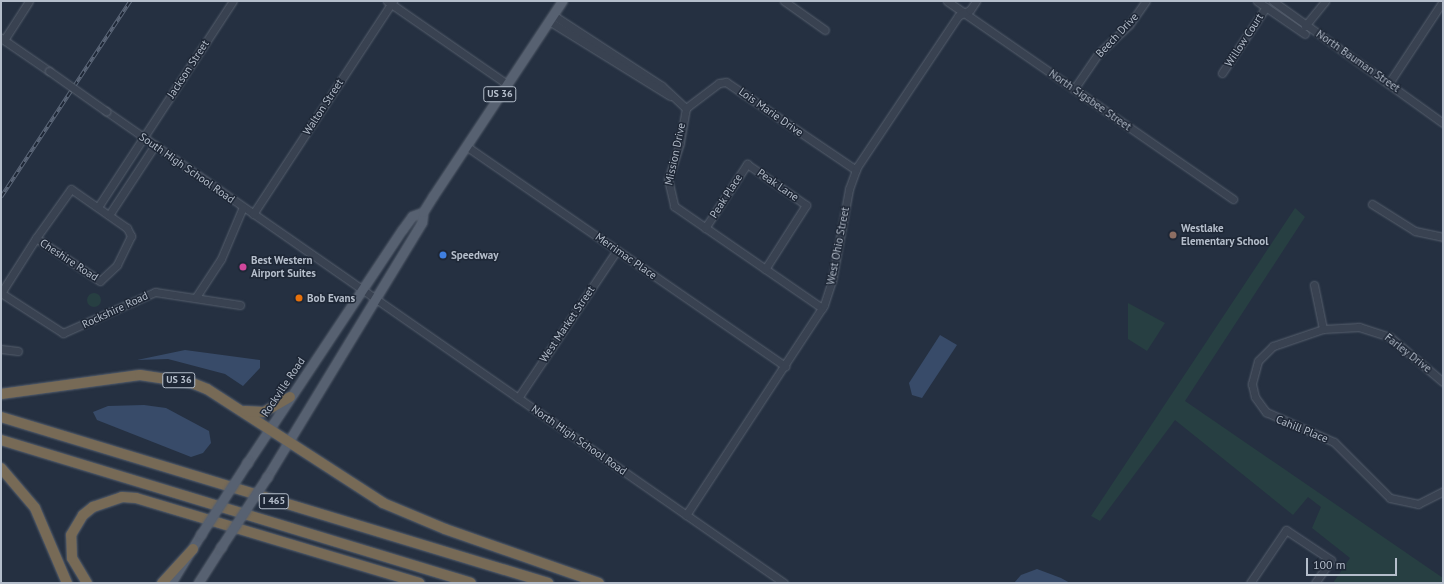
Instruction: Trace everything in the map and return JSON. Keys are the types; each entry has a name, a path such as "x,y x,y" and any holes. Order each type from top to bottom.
{"highway":[{"name":"US 36","path":"1,394 140,375 192,383 237,409 264,412 290,397"},
{"path":"237,409 383,502 420,520 599,583"},
{"name":"I 465","path":"1,417 548,583"},
{"name":"I 465","path":"1,440 471,583"},
{"path":"1,468 34,508 66,583"},
{"path":"87,583 72,558 71,536 83,515 93,507 122,497 136,498 420,583"},
{"path":"162,583 193,549"}],"main road":[{"name":"Rockville Road","path":"198,583 267,477 373,298 422,222 423,212 562,1"},
{"name":"Rockville Road","path":"171,583 290,397 412,216 423,212"}],"street":[{"path":"2,39 29,1"},
{"name":"Jackson Street","path":"98,208 233,1"},
{"path":"784,1 825,30"},
{"name":"North Sigsbee Street","path":"947,1 1233,199"},
{"name":"West Ohio Street","path":"686,515 786,366 822,308 832,281 847,194 856,170 958,16 964,13 976,1"},
{"name":"Beech Drive","path":"1074,89 1098,54 1129,24 1146,1"},
{"name":"North Bauman Street","path":"1257,1 1305,34"},
{"name":"North Bauman Street","path":"1273,1 1443,122"},
{"path":"1295,28 1309,26 1325,1"},
{"path":"1388,83 1443,1"},
{"path":"390,2 507,84"},
{"name":"Walton Street","path":"253,214 390,2"},
{"name":"Willow Court","path":"1222,74 1266,7"},
{"name":"Mission Drive","path":"551,18 662,86 670,96 686,108 668,190 674,206 822,308"},
{"name":"South High School Road","path":"2,39 373,298"},
{"name":"Lois Marie Drive","path":"686,108 726,82 856,170"},
{"path":"109,215 154,145"},
{"name":"Merrimac Place","path":"466,146 786,366"},
{"name":"Peak Place","path":"705,228 747,164"},
{"name":"Peak Lane","path":"747,164 806,205 765,269"},
{"name":"Cheshire Road","path":"36,238 103,281 121,258 131,236 128,229 71,189 36,238 1,293 61,333"},
{"path":"1372,204 1418,232 1443,237"},
{"path":"196,297 221,259 243,207"},
{"name":"West Market Street","path":"518,398 617,250"},
{"path":"1314,285 1323,329"},
{"name":"Rockshire Road","path":"61,333 152,293 196,297 240,305"},
{"name":"North High School Road","path":"373,298 784,583"},
{"name":"Farley Drive","path":"1323,329 1359,327 1383,333 1443,382"},
{"name":"Cahill Place","path":"1323,329 1278,343 1262,354 1252,380 1260,407 1275,419 1336,444 1395,501 1418,504 1443,491"},
{"path":"1,349 18,351"},
{"path":"1250,583 1286,530 1331,560 1315,583"}],"green space":[{"path":"1295,208 1305,217 1185,401 1443,578 1443,583 1333,583 1350,558 1312,528 1321,507 1308,497 1293,515 1175,420 1100,521 1091,516"},
{"path":"91,293 97,293 101,297 101,303 97,307 91,307 87,303 87,297"},
{"path":"1128,303 1165,323 1147,351 1128,339"}],"water":[{"path":"940,335 957,345 922,398 912,395 909,383"},
{"path":"185,350 260,360 260,368 243,386 225,374 168,359 137,360"},
{"path":"144,405 166,408 209,431 211,443 203,453 191,457 97,420 93,412 108,406"},
{"path":"1037,569 1070,583 1014,583 1021,575"}],"railway":[{"path":"1,197 130,1"}],"place":[{"name":"Westlake Elementary School","path":"1173,235"},
{"name":"Speedway","path":"443,255"},
{"name":"Best Western Airport Suites","path":"243,267"},
{"name":"Bob Evans","path":"299,298"}]}
